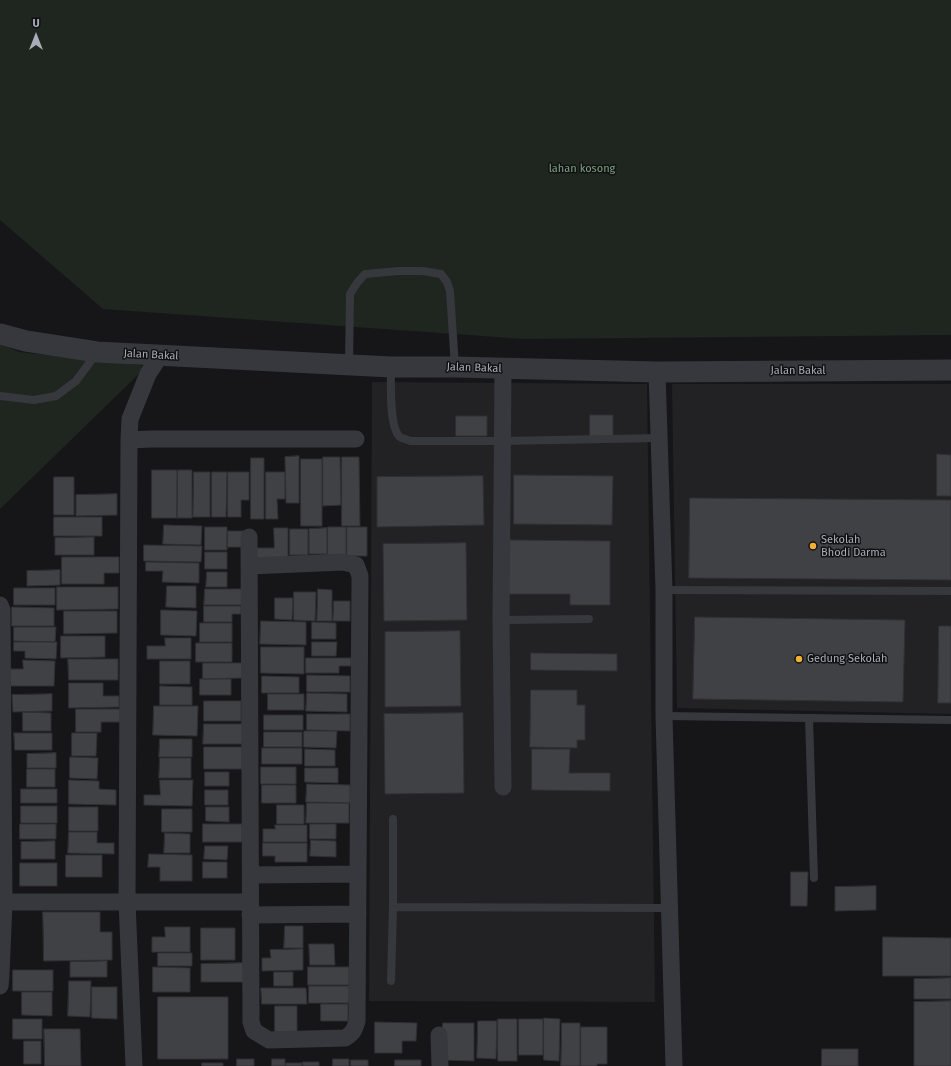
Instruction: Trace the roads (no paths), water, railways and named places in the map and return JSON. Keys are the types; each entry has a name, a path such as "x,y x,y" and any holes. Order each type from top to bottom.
{"street":[{"name":"Jalan Bakal","path":"0,334 26,341 97,352 349,366 657,372 951,370"},
{"path":"134,1066 127,902 129,440 130,419 148,374 160,356"},
{"path":"503,369 501,620 503,787"},
{"path":"657,372 664,590 664,716 674,1066"},
{"path":"129,440 356,439"},
{"path":"248,537 251,1022 254,1031 269,1040 345,1038 351,1035 354,1031 357,1021 360,576 356,565 343,562 249,566"},
{"path":"0,605 2,610 2,902 0,986"},
{"path":"251,875 358,874"},
{"path":"2,902 127,902 358,914"},
{"path":"439,1035 440,1066"}],"lane":[{"path":"349,366 350,294 357,283 365,274 398,271 423,271 441,274 447,282 450,291 455,367"},
{"path":"0,396 34,400 56,396 76,380 97,352"},
{"path":"391,367 392,419 394,429 400,437 410,441 659,438"},
{"path":"664,590 951,591"},
{"path":"501,620 590,619"},
{"path":"664,716 951,720"},
{"path":"809,718 814,878"},
{"path":"391,981 393,819"},
{"path":"393,907 670,908"}],"place":[{"name":"Sekolah Bhodi Darma","path":"813,546"},
{"name":"Gedung Sekolah","path":"799,659"}],"park label":[{"name":"lahan kosong","path":"582,169"}]}
